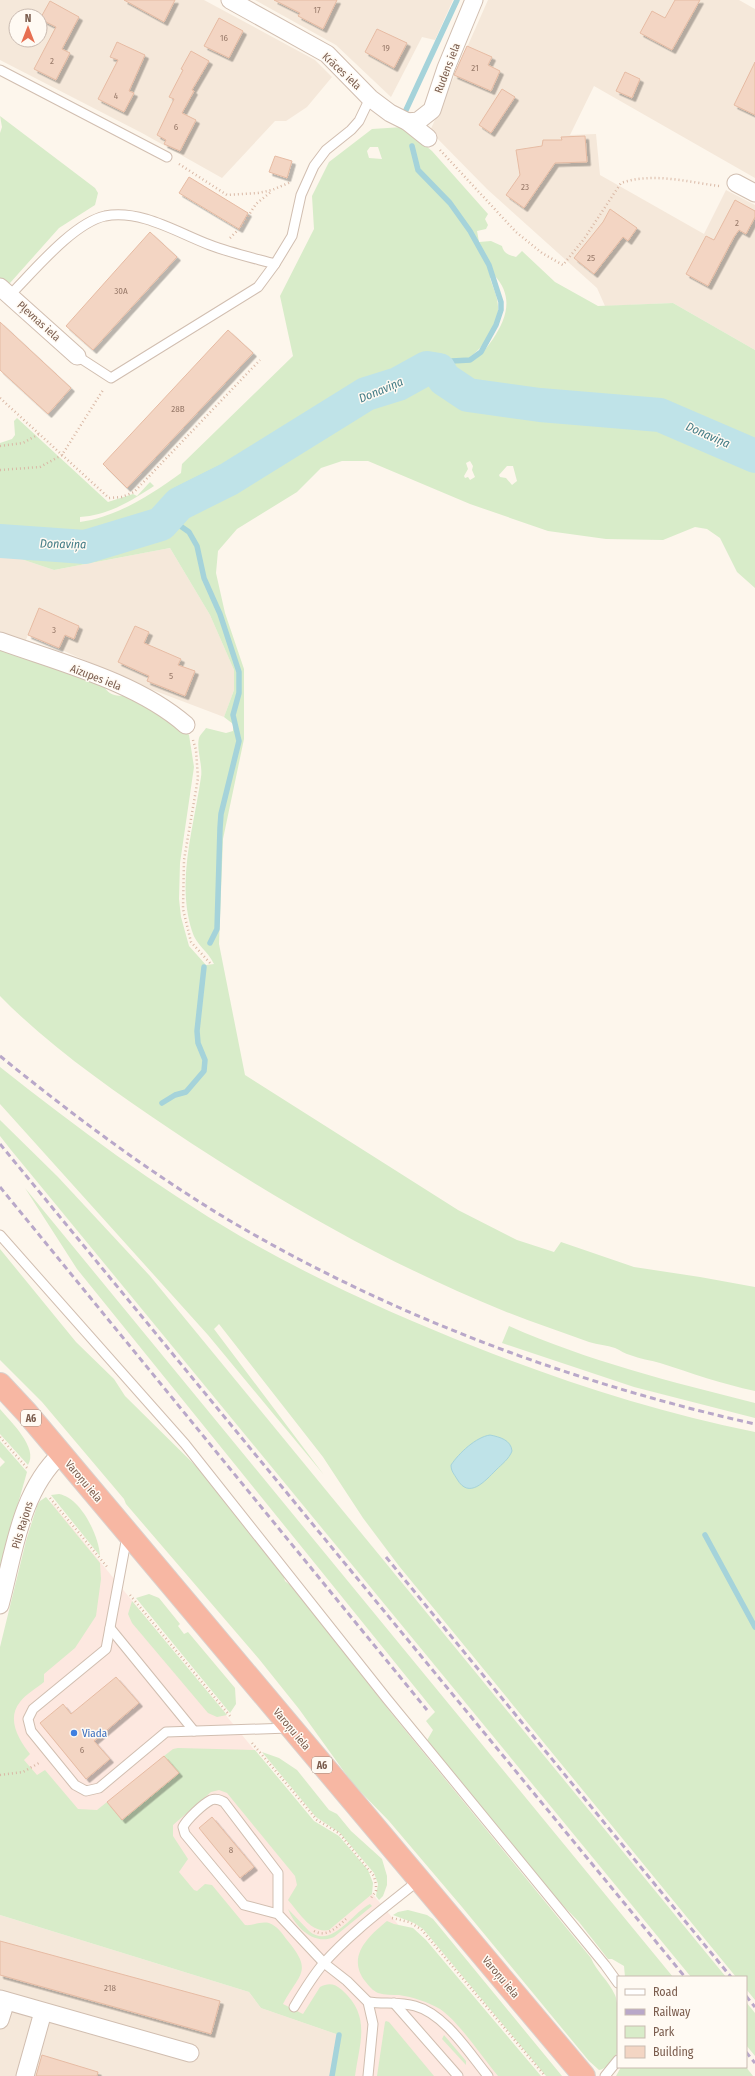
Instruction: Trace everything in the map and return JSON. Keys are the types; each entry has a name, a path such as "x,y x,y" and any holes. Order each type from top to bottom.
{"highway":[{"name":"Varoņu iela","path":"0,1384 128,1533 584,2076"}],"street":[{"name":"Krāces iela","path":"230,0 327,54 370,98 390,113 408,122 428,138"},
{"name":"Rudens iela","path":"408,122 418,121 432,110 474,0"},
{"path":"736,183 755,193"},
{"name":"Pļevnas iela","path":"5,291 77,356"},
{"name":"Aizupes iela","path":"0,641 117,684 154,701 170,711 186,725"},
{"name":"Pils Rajons","path":"0,1604 24,1514 38,1482 61,1454"},
{"path":"0,2020 3,2000 190,2053"},
{"path":"25,2076 43,2012"}],"lane":[{"path":"0,70 167,157"},
{"path":"77,356 111,378 258,287 275,264 292,236 301,195 314,166 326,150 351,130 359,120 370,98"},
{"path":"5,291 87,224 105,216 122,215 138,217 212,245 275,264"},
{"path":"0,1236 185,1444 387,1700 606,1965 617,1982"},
{"path":"128,1533 106,1649 33,1709 29,1714 28,1725 31,1731 75,1785 86,1791 92,1791 99,1788 166,1732 291,1728"},
{"path":"110,1628 194,1731"},
{"path":"278,1914 278,1873 224,1802 217,1799 211,1800 186,1821 183,1827 184,1834 244,1905 278,1914 324,1963 347,1981 368,2002 373,2024 368,2076"},
{"path":"294,2007 308,1983 324,1963 383,1909 419,1880"},
{"path":"368,2002 416,2006 436,2017 448,2028 488,2076"},
{"path":"394,2003 458,2076"},
{"path":"605,2076 617,2061"}],"path":[{"path":"428,138 450,159 516,232 542,253 562,265 584,239 621,183 629,180 656,178 730,187 736,183"},
{"path":"167,157 223,193 232,196 258,193 275,189 294,180 314,166"},
{"path":"212,245 223,242 235,234 256,204 275,189"},
{"path":"0,398 109,498 122,497 134,492 260,360"},
{"path":"0,470 40,467 62,455 111,378"},
{"path":"0,446 22,444 39,434"},
{"path":"186,725 196,750 198,767 184,860 183,909 191,942 210,963"},
{"path":"0,1437 317,1820 339,1833 369,1870 376,1884 376,1891 367,1902"},
{"path":"0,1775 23,1772 50,1754"},
{"path":"372,1897 394,1920 409,1922 421,1929 545,2076"},
{"path":"311,1929 318,1933 328,1933 350,1916"}],"shaded area":[{"path":"0,0 204,0 315,60 332,77 307,107 286,121 275,121 222,178 142,133 0,60"},
{"path":"255,0 453,0 435,40 422,37 391,97 336,45"},
{"path":"488,0 739,0 755,9 755,178 594,86 570,135 596,134 600,175 704,234 726,190 755,205 755,350 673,303 605,306 597,288 487,189 430,131"},
{"path":"170,548 210,615 234,670 234,690 224,717 145,687 28,635 25,642 0,633 0,552 54,570"},
{"path":"52,1503 370,1891 525,2076 332,2076 339,2035 261,2008 129,1828 97,1854 0,1772"},
{"path":"0,1915 249,1992 261,2008 339,2035 332,2076 0,2076"}],"green space":[{"path":"0,116 95,188 98,193 95,205 59,228 10,283 4,283 0,279 0,133 2,127"},
{"path":"403,127 432,151 488,214 485,219 488,225 486,229 477,231 479,242 491,241 502,246 504,251 511,256 516,257 522,251 555,282 598,306 673,303 755,350 755,588 737,572 720,538 707,529 695,527 663,540 606,539 548,531 470,504 368,461 342,461 321,468 297,492 237,529 218,551 216,573 225,613 244,669 244,739 223,839 219,944 245,1075 458,1210 517,1240 554,1252 561,1242 634,1267 755,1287 755,1391 719,1382 626,1354 615,1348 589,1342 536,1323 460,1292 374,1251 332,1229 250,1181 148,1114 103,1083 60,1050 19,1015 0,996 0,645 104,686 110,693 139,700 183,728 189,735 194,767 180,863 179,899 181,917 189,946 206,965 214,964 209,955 199,944 192,931 186,893 188,854 201,777 198,742 206,728 226,733 233,731 233,724 224,717 234,690 234,670 210,615 170,548 54,570 0,552 0,443 12,439 15,435 14,421 17,418 108,502 133,494 137,496 150,482 154,486 128,502 110,510 91,516 80,517 80,522 107,515 134,504 181,473 182,464 293,356 280,296 314,229 312,196 329,162 372,129","holes":["370,147 378,147 382,159 369,158 367,151","494,275 504,291 506,299 505,315 493,339 482,353 474,360 470,357 485,342 496,321 498,307 490,278","422,368 425,371 396,390 365,398 330,422 323,418 357,395 391,384","625,398 632,400 636,403 636,411 614,409 618,400","470,461 473,466 472,470 475,477 470,480 468,477 465,478 464,476 468,469 466,463","507,466 513,466 517,481 512,485 506,478 500,477 499,475"]},
{"path":"0,1067 87,1134 147,1177 208,1217 298,1268 387,1310 448,1336 546,1373 615,1396 684,1416 755,1432 755,2000 747,1990 747,1976 735,1976 399,1566 363,1518 323,1457 219,1324 214,1329 324,1475 208,1335 0,1104"},
{"path":"0,1120 58,1177 150,1276 725,1976 690,1976 0,1136"},
{"path":"25,1188 672,1976 625,1976 624,1966 612,1959 608,1959 579,1922 549,1891 426,1742 433,1730 426,1721 435,1712 77,1269"},
{"path":"0,1249 76,1342 114,1379 125,1396 207,1477 283,1574 285,1581 295,1589 339,1643 350,1660 392,1714 591,1958 615,1995 617,2006 617,2053 613,2060 605,2068 599,2070 589,2061 389,1821 353,1784 299,1709 259,1659 126,1504 124,1499 42,1402 0,1360"},
{"path":"509,1326 569,1350 630,1370 755,1403 755,1418 634,1387 502,1343"},
{"path":"0,1409 27,1443 30,1451 28,1465 0,1434"},
{"path":"0,1441 27,1472 0,1567 0,1467 5,1462 0,1457"},
{"path":"59,1494 67,1497 75,1503 87,1519 96,1538 100,1556 51,1495"},
{"path":"46,1497 100,1563 101,1579 96,1616 75,1648 44,1674 44,1682 25,1696 16,1709 14,1722 18,1736 30,1754 24,1760 37,1775 45,1770 78,1809 97,1810 107,1802 122,1820 178,1774 164,1756 173,1749 255,1750 314,1821 339,1836 368,1870 373,1883 372,1894 329,1930 317,1929 311,1925 301,1916 288,1900 297,1885 295,1876 227,1793 219,1790 211,1792 173,1825 173,1836 188,1859 179,1872 194,1890 197,1891 205,1884 212,1885 245,1925 269,1923 277,1928 283,1935 300,1959 302,1966 298,1979 283,2004 303,2014 320,1987 328,1984 334,1985 342,1990 351,2000 357,2009 361,2030 361,2040 355,2076 332,2076 339,2035 261,2008 249,1992 0,1915 0,1647 26,1541 37,1506 40,1501"},
{"path":"149,1594 159,1598 180,1624 178,1626 184,1634 188,1632 235,1688 236,1704 230,1713 136,1598"},
{"path":"132,1601 227,1715 217,1717 208,1713 132,1623 128,1614"},
{"path":"262,1752 279,1758 297,1770 329,1810 337,1814 351,1831 382,1859 387,1876 387,1885 383,1896 379,1900 376,1896 378,1884 374,1873 340,1833 316,1817"},
{"path":"370,1904 372,1906 334,1937 327,1939 319,1939 306,1933 295,1922 288,1909 309,1931 317,1936 325,1936 341,1928"},
{"path":"408,1910 427,1915 433,1919 562,2076 546,2076 423,1929 414,1923 393,1915 398,1912"},
{"path":"387,1921 413,1928 426,1940 541,2076 498,2076 463,2031 440,2009 410,1997 378,1993 371,1988 360,1972 358,1963 359,1955 367,1940"},
{"path":"747,2003 755,2013 755,2056 747,2046"},
{"path":"386,2021 389,2022 434,2076 377,2076"},
{"path":"444,2035 466,2061 466,2065 442,2039"},
{"path":"620,2068 747,2068 753,2076 616,2076"}],"water":[{"path":"490,1435 501,1438 510,1444 512,1451 505,1461 487,1479 477,1486 467,1488 457,1479 452,1471 451,1465 468,1446 485,1436"}],"building":[{"path":"124,0 175,0 164,22"},
{"path":"274,0 337,0 323,29 298,16 300,13"},
{"path":"675,0 700,0 672,50 640,33 652,11 665,18"},
{"path":"50,1 79,17 62,49 70,53 56,80 34,69 45,48 48,48 48,42 56,27 48,23 48,8 46,8"},
{"path":"219,18 243,31 229,58 204,46"},
{"path":"377,29 407,43 394,68 365,52"},
{"path":"117,42 145,55 129,91 134,93 124,112 98,99 118,60 110,57"},
{"path":"467,46 492,57 488,65 500,71 491,91 454,75"},
{"path":"191,51 209,61 192,90 194,91 182,113 196,120 180,151 164,144 166,140 157,135 174,99 169,97 183,70 181,69"},
{"path":"755,62 755,115 734,105"},
{"path":"625,72 640,79 632,98 616,91"},
{"path":"502,89 515,97 491,133 479,125"},
{"path":"585,136 587,162 555,163 524,208 506,195 520,175 516,150 542,146 543,140 562,140 561,137"},
{"path":"275,156 292,161 287,178 269,172"},
{"path":"189,177 248,213 239,229 179,193"},
{"path":"735,200 755,211 755,217 746,234 739,230 734,237 708,286 686,274 706,236 714,240"},
{"path":"610,209 637,228 628,241 623,237 594,274 574,258 603,222"},
{"path":"150,232 177,257 93,350 66,326"},
{"path":"0,322 71,388 48,414 0,370"},
{"path":"228,330 253,353 127,488 103,464"},
{"path":"39,608 79,626 74,639 65,635 59,648 28,635"},
{"path":"135,626 149,632 144,643 181,659 178,665 195,671 185,696 147,681 149,676 118,662"},
{"path":"116,1677 139,1703 94,1741 110,1759 86,1779 40,1723 63,1704 71,1714"},
{"path":"164,1756 179,1773 122,1820 107,1802"},
{"path":"212,1817 254,1867 240,1878 199,1828"},
{"path":"0,1941 220,2001 211,2034 0,1975"},
{"path":"42,2055 98,2072 97,2076 36,2076"}],"waterway":[{"path":"406,110 457,0"},
{"path":"412,146 418,170 450,203 470,231 489,265 501,302 501,310 496,325 481,352 470,360 452,361 439,370"},
{"name":"Donaviņa","path":"0,541 85,547 161,524 179,504 229,479 366,394 398,384 427,368 439,370 444,379 468,395 540,405 660,415 755,456"},
{"path":"170,514 179,525 189,532 197,546 204,578 220,614 239,672 239,693 233,715 239,741 221,814 217,929 210,943"},
{"path":"162,1103 175,1095 186,1092 204,1071 205,1060 198,1043 197,1031 204,967"},
{"path":"705,1535 755,1627"},
{"path":"332,2076 339,2035"}],"railway":[{"path":"0,1056 84,1122 172,1184 232,1222 293,1256 356,1288 420,1317 552,1367 619,1388 755,1424"},
{"path":"0,1144 684,1976"},
{"path":"0,1187 427,1710"},
{"path":"386,1557 730,1976"},
{"path":"747,1997 755,2007"},
{"path":"747,2053 755,2063"}],"place":[{"name":"Viada","path":"74,1733"}]}
